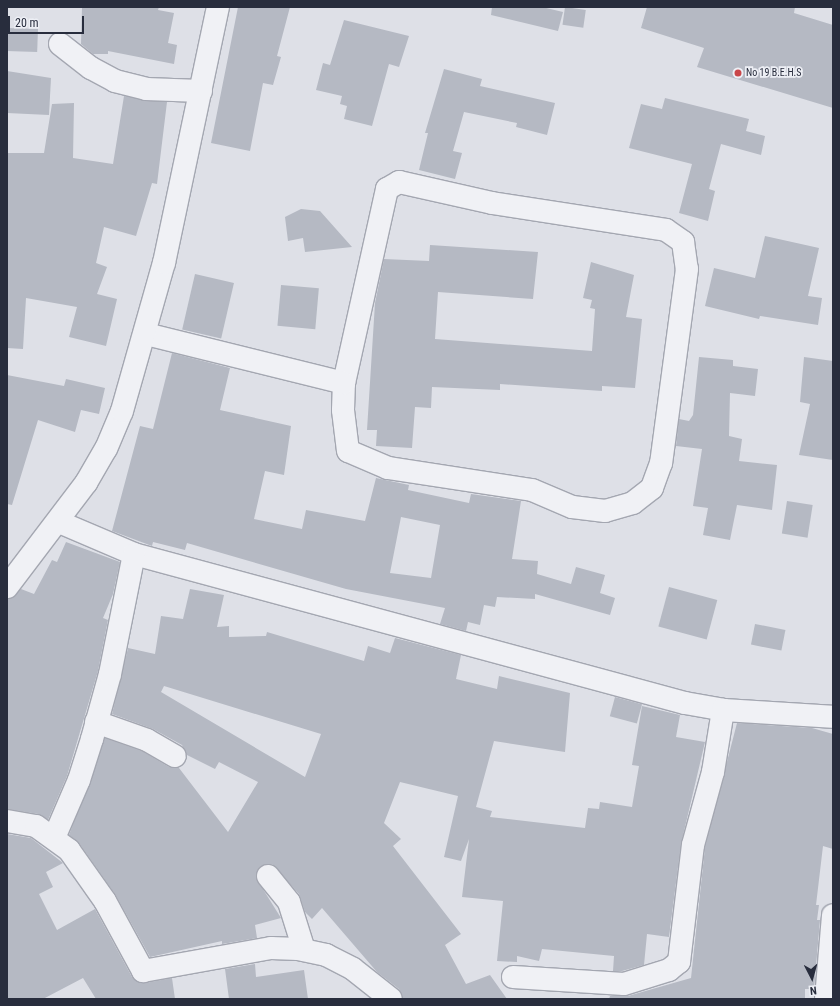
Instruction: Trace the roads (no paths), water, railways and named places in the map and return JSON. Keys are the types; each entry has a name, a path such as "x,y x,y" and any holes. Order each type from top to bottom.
{"street":[{"path":"7,587 59,522 106,449 146,334 201,91 218,7"},
{"path":"60,44 91,68 115,81 146,89 201,91"},
{"path":"399,182 492,203 666,230 683,242 687,269 661,463 652,488 633,504 605,511 572,507 532,490 388,468 348,451 343,410 344,383 387,189 399,182"},
{"path":"146,334 344,383"},
{"path":"59,522 134,554 382,624 723,710 833,717"},
{"path":"54,838 79,780 96,722 134,554"},
{"path":"513,977 624,984 669,970 679,962 693,845 713,772 723,710"},
{"path":"96,722 147,740 175,756"},
{"path":"7,821 36,826 69,850 105,900 143,971 271,948 304,950 326,955 353,969 391,999"},
{"path":"268,876 289,902 304,950"},
{"path":"826,999 833,915"}],"place":[{"name":"No 19 B.E.H.S","path":"738,73"}]}
